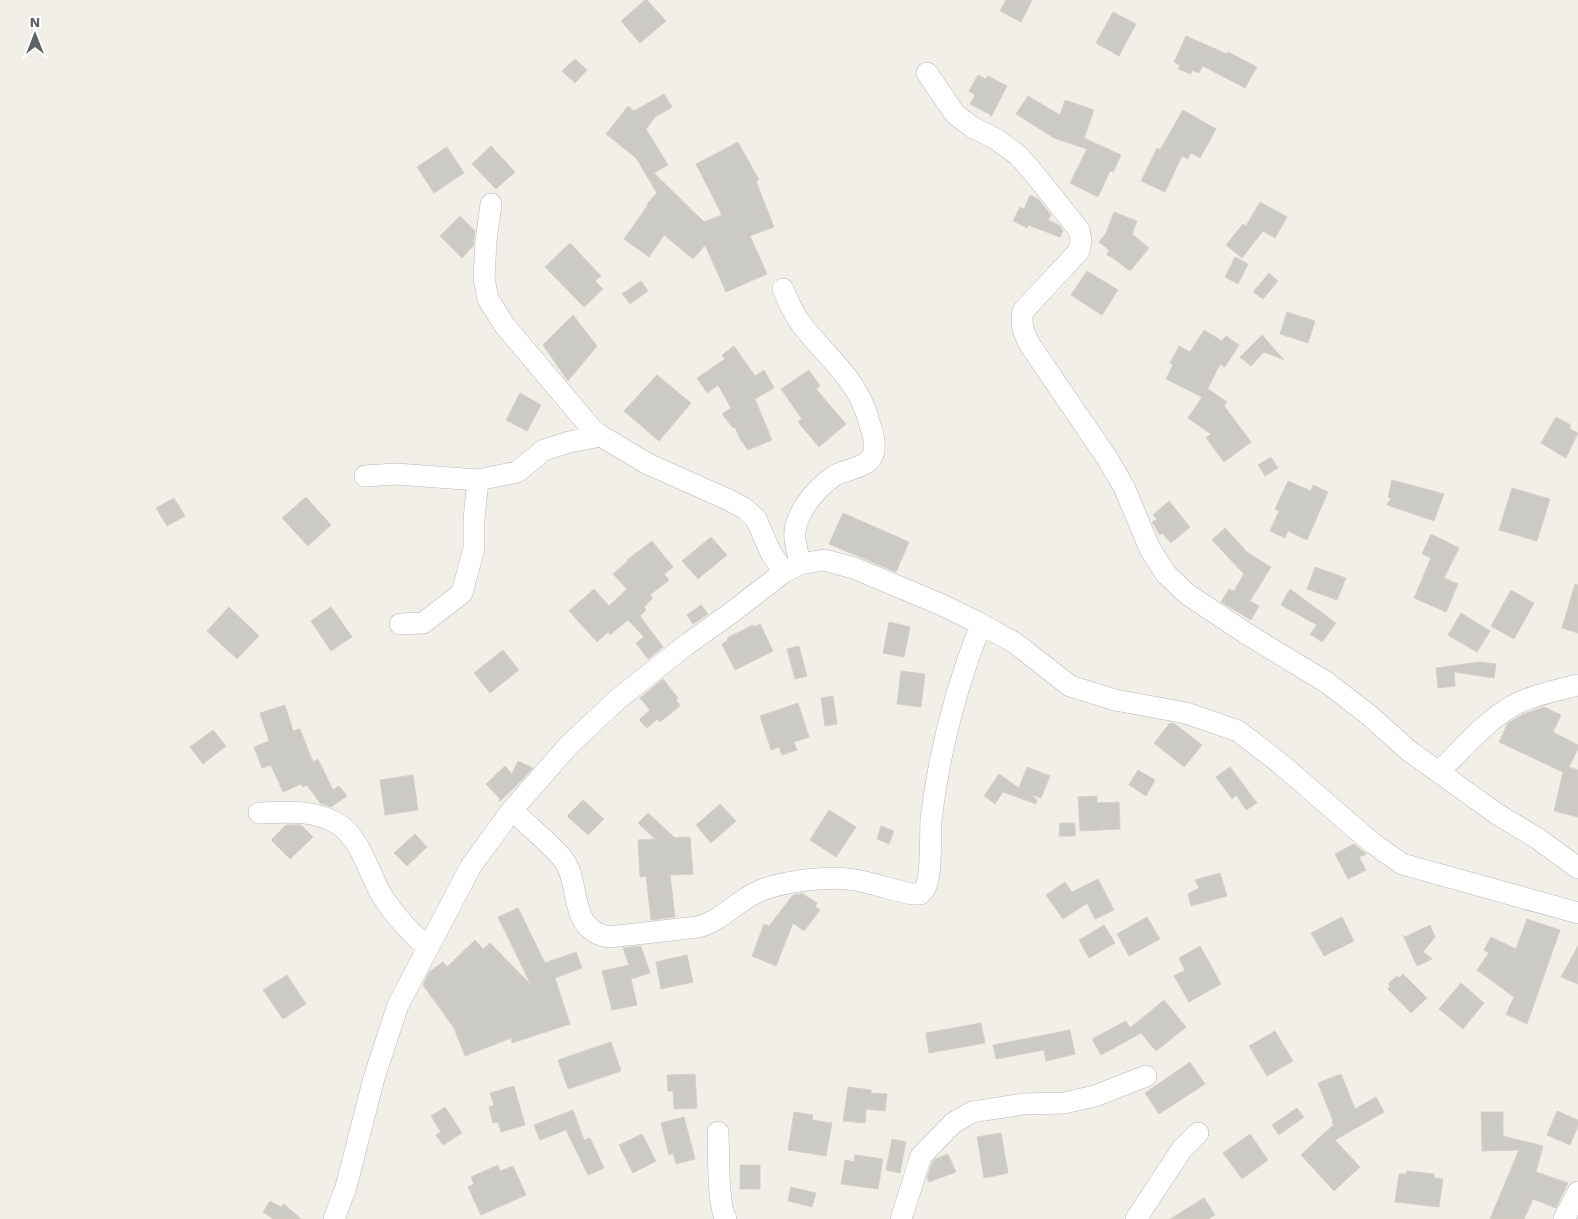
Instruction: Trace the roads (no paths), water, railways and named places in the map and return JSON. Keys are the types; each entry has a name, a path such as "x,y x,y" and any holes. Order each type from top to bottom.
{"street":[{"path":"928,73 955,114 972,127 996,139 1018,155 1080,230 1080,251 1023,311 1021,320 1022,332 1107,458 1124,487 1150,549 1166,574 1187,594 1247,634 1326,682 1369,715 1408,750 1497,814 1537,838 1578,868"},
{"path":"491,204 484,278 488,299 505,326 592,430 648,464 744,508 756,519 771,554 792,568"},
{"path":"783,289 794,314 805,329 846,374 858,392 866,409 874,443 872,459 866,464 835,476 804,506 794,532 792,568"},
{"path":"365,476 396,474 478,480 517,472 544,450 569,442 600,436"},
{"path":"400,624 423,624 462,593 474,548 474,519 478,480"},
{"path":"334,1219 346,1187 374,1078 398,1005 471,866 512,810 568,745 618,698 686,645 792,568 824,560 854,568 942,605 981,624 1015,643 1070,686 1115,700 1186,713 1238,731 1281,764 1371,842 1402,864 1578,912"},
{"path":"512,810 562,858 569,869 578,909 584,922 600,936 609,937 707,925 720,918 738,903 758,892 783,884 819,878 854,880 905,893 920,894 925,889 929,878 931,821 950,713 967,658 981,624"},
{"path":"1439,772 1493,719 1517,703 1578,685"},
{"path":"259,813 298,812 318,816 338,824 350,835 360,849 383,898 414,935 428,948"},
{"path":"901,1219 921,1156 953,1123 972,1112 1023,1104 1064,1103 1087,1098 1146,1076"},
{"path":"718,1132 721,1198 723,1214 726,1219"},
{"path":"1136,1219 1182,1149 1198,1133"},
{"path":"1564,1219 1578,1192"}]}
